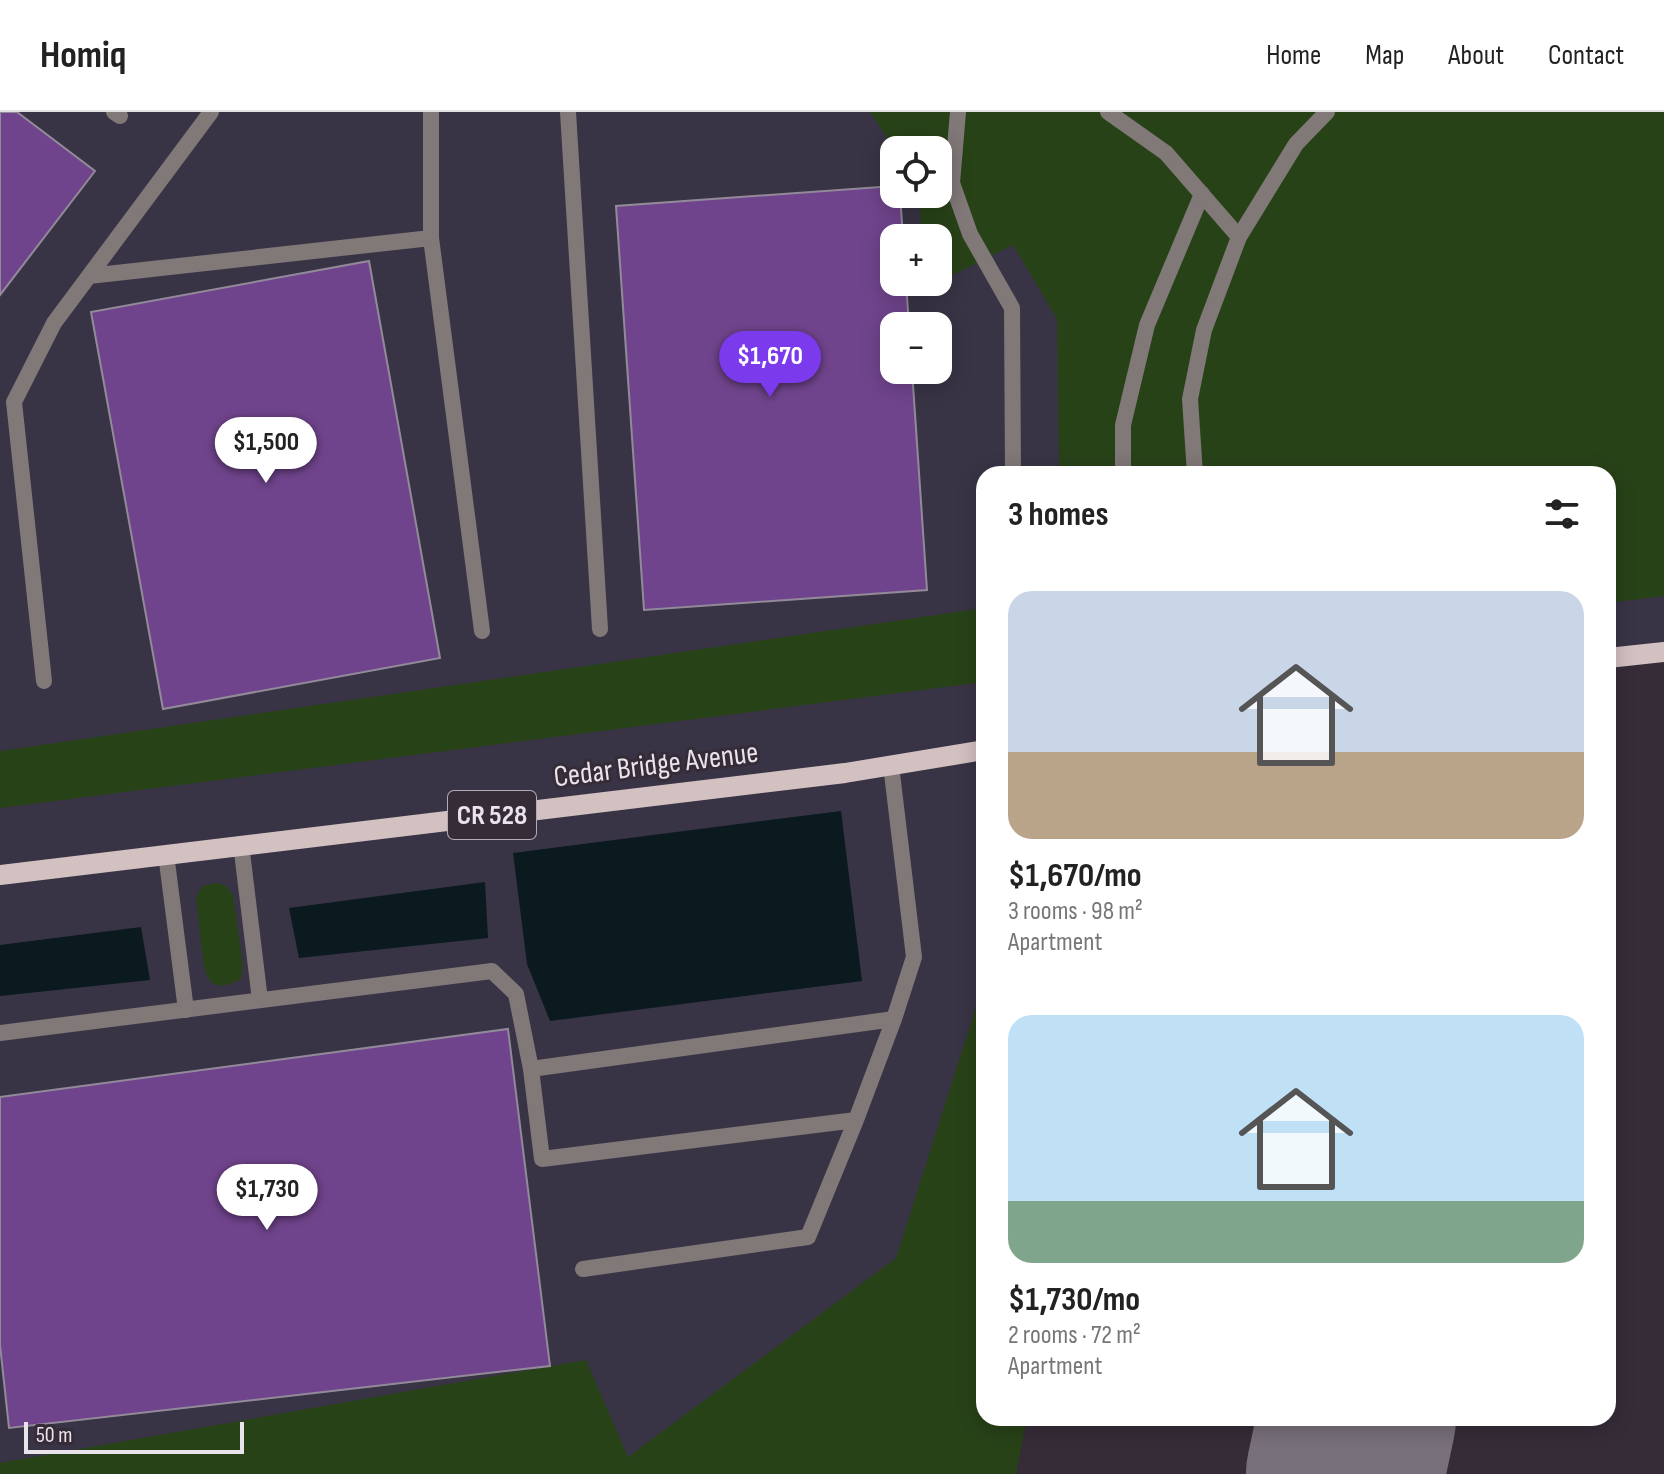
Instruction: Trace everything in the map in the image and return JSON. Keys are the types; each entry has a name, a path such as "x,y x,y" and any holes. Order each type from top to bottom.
{"main road":[{"path":"1616,657 1664,652"},
{"name":"Cedar Bridge Avenue","path":"0,875 891,765 976,751"}],"street":[{"path":"44,681 14,402 54,323 211,112"},
{"path":"431,112 431,238 482,631"},
{"path":"568,112 600,629"},
{"path":"958,112 952,183 970,234 1012,308 1013,466"},
{"path":"1194,466 1190,399 1204,330 1239,237 1296,144 1327,112"},
{"path":"1111,113 1166,153 1239,237"},
{"path":"1123,466 1123,425 1147,325 1202,194"},
{"path":"89,276 431,238"},
{"path":"583,1269 808,1237 856,1120 914,957 891,765"},
{"path":"241,844 260,1000"},
{"path":"166,854 186,1010"},
{"path":"0,1033 492,971 516,994 531,1069 542,1159 856,1120"},
{"path":"531,1069 894,1019"}],"shaded area":[{"path":"0,112 1664,112 1664,652 1616,657 1616,466 976,466 976,1426 980,1426 959,1474 0,1474"},
{"path":"841,811 862,981 550,1021 527,964 513,853"},
{"path":"485,882 488,938 299,958 289,908"},
{"path":"141,927 150,980 0,996 0,945"}],"green space":[{"path":"870,112 1664,112 1664,596 1616,602 1616,466 1059,466 1057,319 1013,245 952,276 952,224 921,224 920,208 952,208 952,136 886,136"},
{"path":"976,609 976,683 0,808 0,751"},
{"path":"216,883 226,886 233,895 243,966 241,979 220,985 213,983 205,971 196,897 202,886"},
{"path":"976,1007 976,1426 1025,1426 1016,1474 0,1474 0,1463 586,1360 628,1457 896,1258"}],"building":[{"path":"0,112 17,112 95,171 0,295"},
{"path":"880,187 880,208 901,208 902,224 880,224 880,296 907,296 908,312 880,312 880,384 913,384 927,590 644,610 616,206"},
{"path":"369,261 440,658 163,709 91,312"},
{"path":"508,1029 550,1366 9,1428 0,1345 0,1097"}],"runway":[{"path":"1345,1474 1355,1426"}]}
